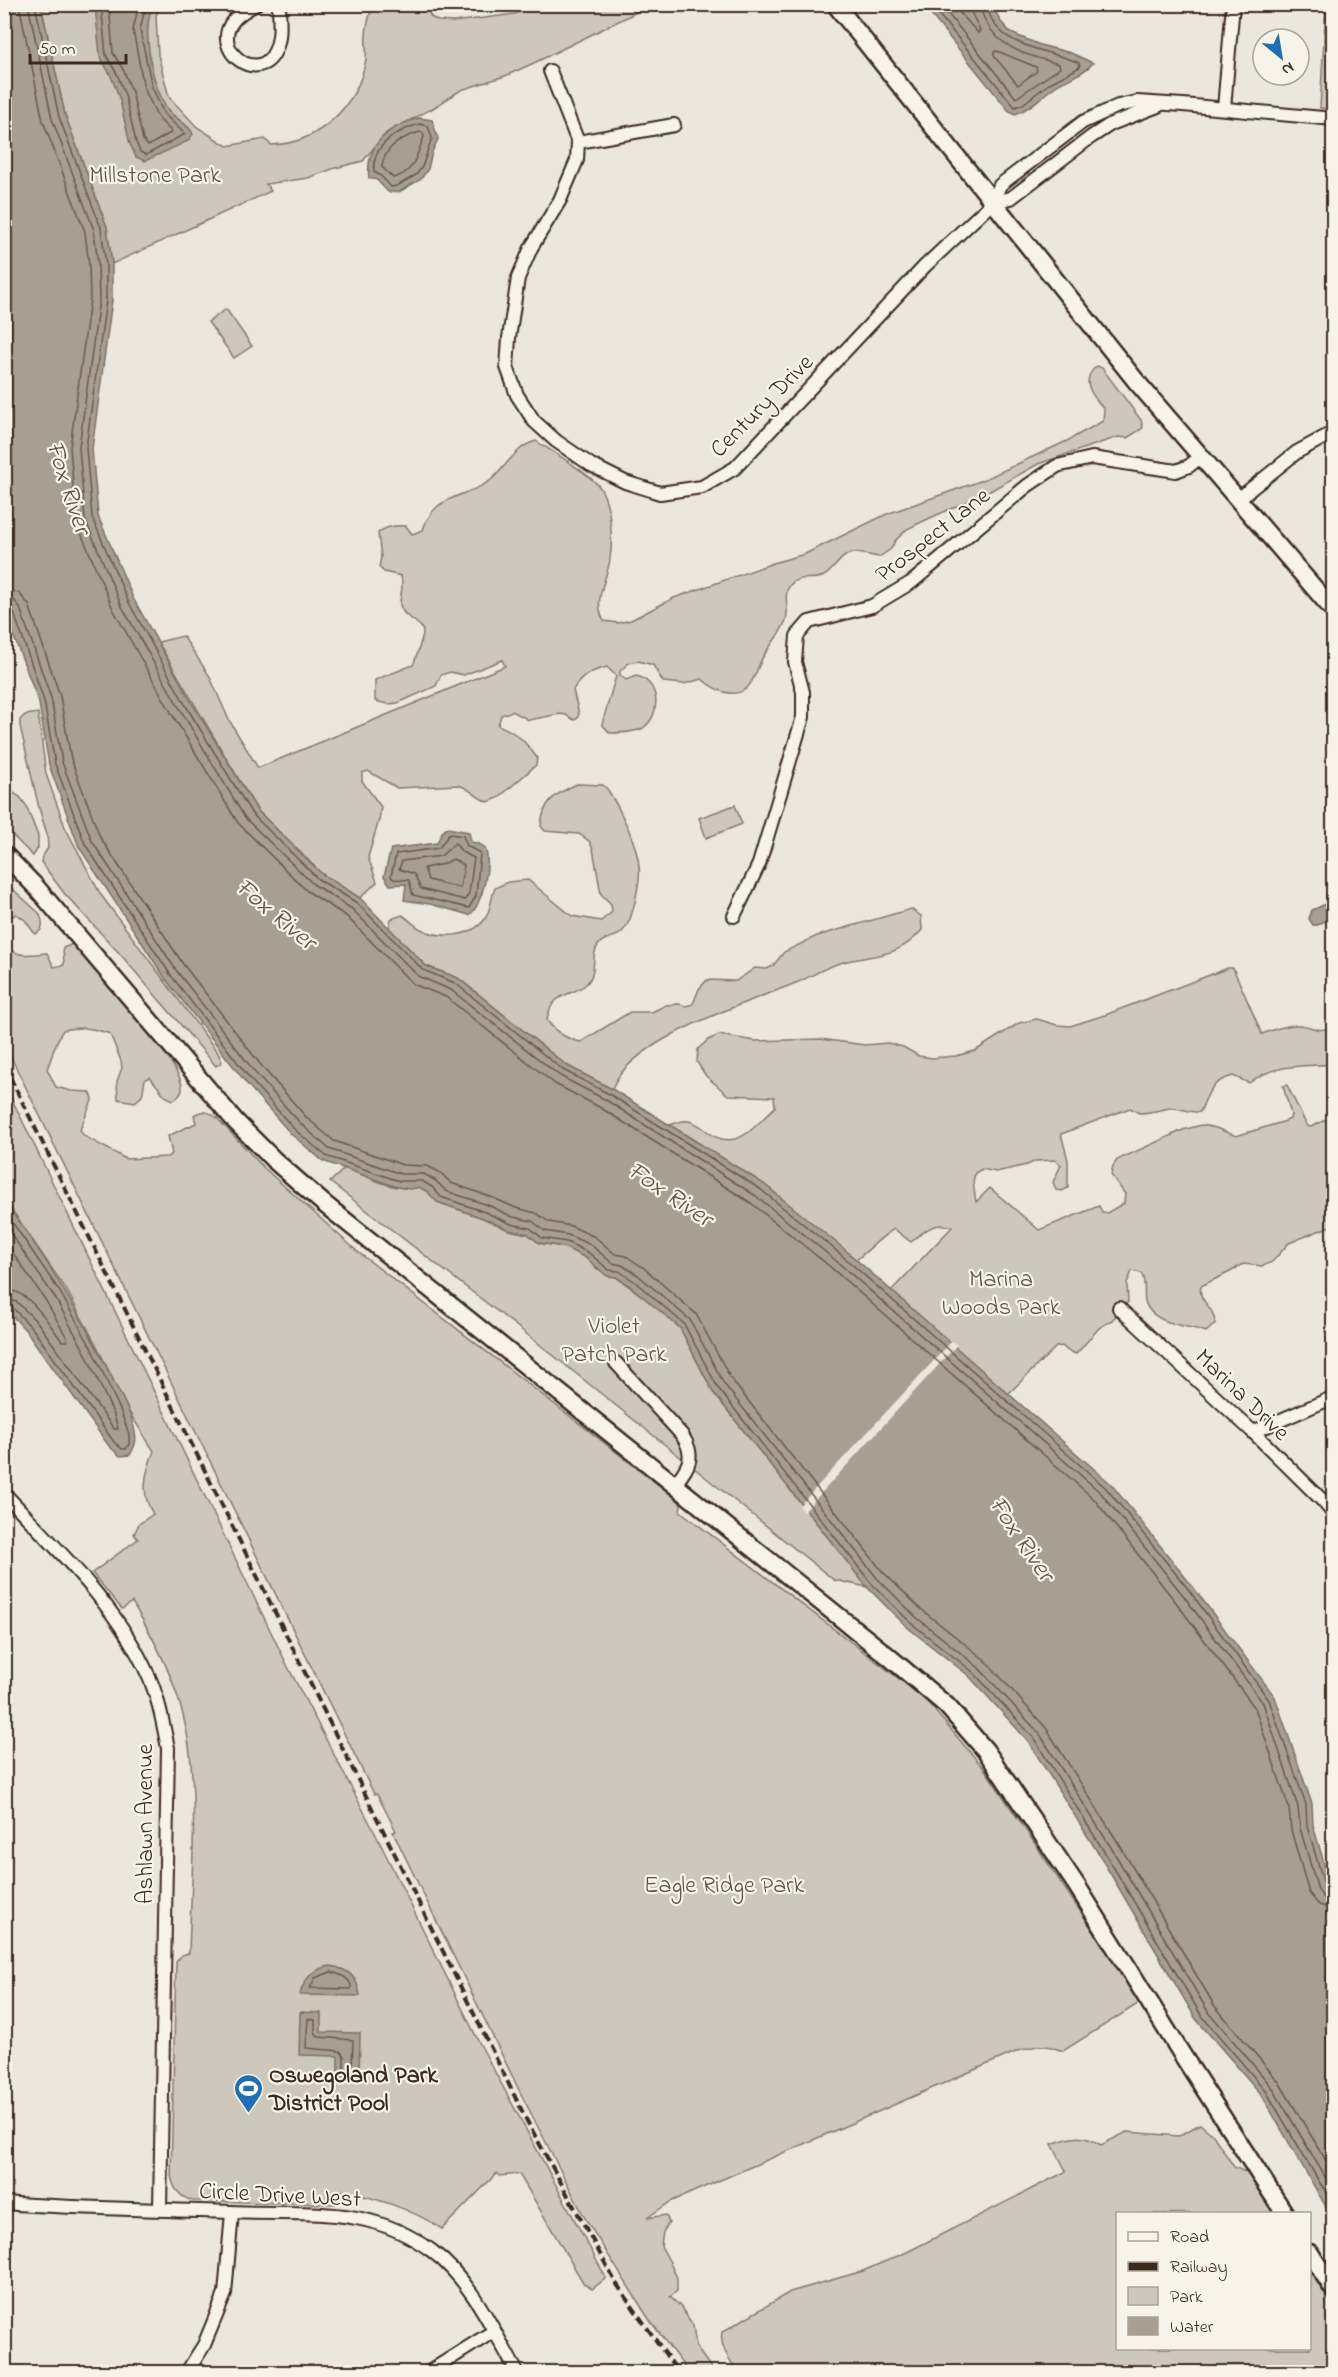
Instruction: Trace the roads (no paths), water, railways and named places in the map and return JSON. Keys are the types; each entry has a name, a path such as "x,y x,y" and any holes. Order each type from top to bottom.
{"street":[{"path":"256,4 232,22 227,34 228,45 234,57 245,65 257,66 275,53 279,40 279,4"},
{"path":"835,4 1200,457 1334,611"},
{"path":"1224,108 1233,4"},
{"path":"550,71 578,142 674,124"},
{"name":"Century Drive","path":"578,142 577,160 569,180 531,248 518,278 507,367 517,395 534,421 556,441 591,465 625,482 660,493 702,487 735,468 925,266 993,202 1000,185 1083,122 1118,106 1137,102 1334,119"},
{"name":"Century Drive","path":"993,202 1011,198 1091,136 1111,124 1164,105"},
{"path":"1237,500 1297,452 1334,432"},
{"name":"Prospect Lane","path":"734,916 759,864 803,717 803,692 795,662 796,636 808,622 872,606 912,582 1027,486 1057,466 1092,458 1176,471 1189,466 1200,457"},
{"path":"4,854 36,887 236,1122 274,1160 323,1203 947,1706 986,1751 1077,1886 1284,2212"},
{"name":"Marina Drive","path":"1119,1308 1253,1432 1334,1514"},
{"path":"616,1364 690,1446 692,1457 674,1486"},
{"path":"1253,1432 1334,1397"},
{"name":"Ashlawn Avenue","path":"4,1493 98,1594 115,1617 139,1655 150,1679 168,1748 160,2209"},
{"name":"Circle Drive West","path":"4,2203 337,2214 370,2219 400,2230 432,2251 455,2272 471,2292 517,2373"},
{"path":"187,2373 204,2345 225,2294 232,2212"},
{"path":"1311,2255 1334,2290"},
{"path":"429,2373 494,2331"}],"water":[{"name":"Fox River","path":"5,5 41,5 65,115 107,227 112,264 112,300 92,449 98,516 133,598 192,703 257,810 322,874 360,898 426,966 458,978 566,1065 612,1089 764,1184 843,1248 1111,1484 1193,1587 1275,1697 1312,1804 1313,1825 1333,1895 1333,2219 1261,2094 1196,2019 1100,1856 1028,1741 969,1676 907,1627 867,1587 713,1392 680,1328 630,1286 616,1277 607,1276 586,1258 564,1247 539,1243 528,1234 509,1230 437,1202 428,1192 419,1187 411,1189 397,1187 323,1161 291,1134 247,1084 165,978 79,847 49,765 39,703 14,637 5,602"},
{"path":"95,5 153,5 148,29 150,60 164,102 170,112 189,127 193,134 188,141 145,161 136,157 130,144 119,97 100,56"},
{"path":"923,5 992,5 1001,22 1011,33 1040,45 1071,53 1093,63 1056,86 1026,109 1015,114 1009,111"},
{"path":"419,118 432,120 438,139 428,169 421,179 399,192 388,192 377,180 369,178 371,155 381,138 398,126"},
{"path":"447,828 469,832 471,842 483,846 486,853 487,872 482,893 474,911 469,915 430,904 404,900 406,884 390,885 384,876 391,849 437,843 442,832"},
{"path":"1333,901 1333,916 1318,925 1313,925 1309,919 1312,910"},
{"path":"4,1200 63,1288 90,1334 124,1401 136,1436 130,1455 120,1456 109,1446 27,1332 5,1310"},
{"path":"331,1966 343,1969 352,1975 360,1996 300,1995 311,1975"},
{"path":"300,2012 321,2013 321,2032 360,2033 359,2077 338,2077 338,2056 299,2055"}],"railway":[{"path":"4,1065 527,2121 616,2283 678,2372"}],"place":[{"name":"Oswegoland Park District Pool","path":"248,2114"}],"park label":[{"name":"Millstone Park","path":"155,174"},
{"name":"Marina Woods Park","path":"1001,1292"},
{"name":"Violet Patch Park","path":"614,1339"},
{"name":"Eagle Ridge Park","path":"724,1884"}]}
